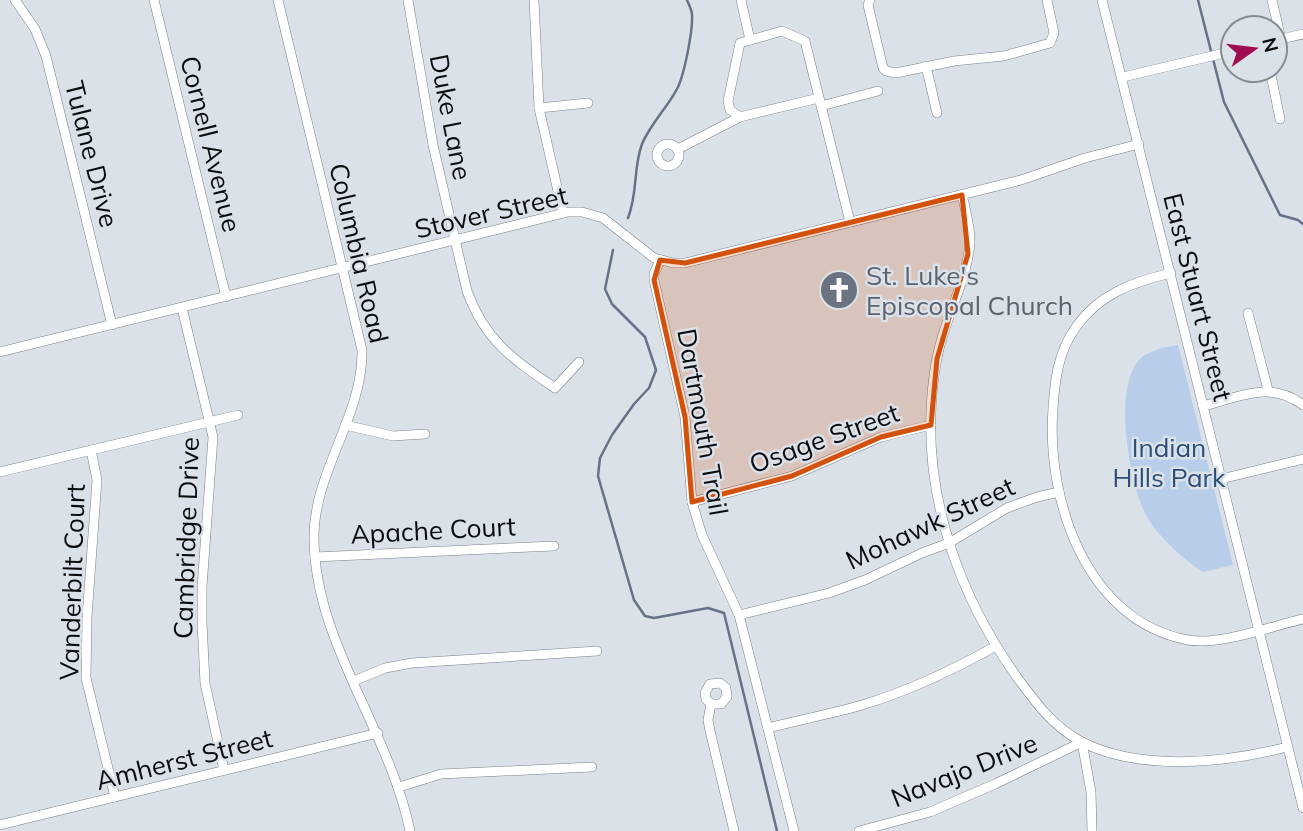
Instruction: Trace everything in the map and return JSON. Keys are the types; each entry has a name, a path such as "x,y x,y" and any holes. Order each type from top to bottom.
{"street":[{"name":"Tulane Drive","path":"15,0 35,29 46,56 112,325"},
{"name":"Cornell Avenue","path":"154,0 226,297"},
{"name":"Columbia Road","path":"278,0 344,268 362,358 360,382 319,495 314,537 315,557 324,610 378,733 399,787 410,831"},
{"name":"Duke Lane","path":"408,0 433,145 472,307 486,331 501,348 555,388 579,362"},
{"path":"534,0 540,108 563,213"},
{"path":"741,0 750,40"},
{"path":"870,0 868,5 886,71 896,73 926,66 1004,56 1050,43 1054,33 1046,0"},
{"name":"East Stuart Street","path":"1102,0 1287,747 1300,779 1303,808"},
{"path":"740,117 730,110 728,101 740,43 782,31 805,41 850,222"},
{"path":"1123,77 1219,54"},
{"path":"926,66 937,113"},
{"path":"1273,84 1279,119"},
{"path":"678,149 740,117 878,90"},
{"path":"540,108 587,103"},
{"path":"660,260 685,262 962,195 1139,144"},
{"path":"962,195 970,232 968,254 937,359 932,387 934,475 949,543 967,593 996,646 1045,714 1082,742 1118,754 1173,761 1227,760 1287,747"},
{"name":"Stover Street","path":"0,352 563,213 582,212 603,218 649,256 660,260"},
{"name":"Dartmouth Trail","path":"660,260 654,280 685,417 692,502 702,535 739,615 794,831"},
{"path":"1171,273 1140,281 1109,295 1085,316 1071,335 1058,365 1052,450 1059,492 1072,532 1093,574 1112,599 1140,622 1174,636 1208,642 1303,619"},
{"name":"Cambridge Drive","path":"182,308 211,421 214,443 202,587 202,646 205,683 224,770"},
{"path":"1248,313 1268,390"},
{"path":"1203,406 1268,390 1285,393 1303,405"},
{"path":"0,472 238,415"},
{"path":"345,425 393,436 425,434"},
{"name":"Osage Street","path":"692,502 792,476 881,438 931,425"},
{"name":"Vanderbilt Court","path":"91,450 97,489 87,617 86,678 115,797"},
{"path":"1221,479 1303,459"},
{"name":"Mohawk Street","path":"739,615 830,593 949,543 1007,508 1059,492"},
{"name":"Apache Court","path":"315,557 554,546"},
{"path":"768,728 862,705 906,690 996,646"},
{"path":"354,681 385,668 412,663 597,651"},
{"path":"711,704 708,720 734,831"},
{"name":"Amherst Street","path":"1,822 378,733"},
{"path":"1082,742 1091,792 1092,831"},
{"name":"Navajo Drive","path":"859,831 930,812 1082,742"},
{"path":"399,787 441,774 592,767"}],"highlighted area":[{"path":"962,195 968,254 937,359 931,425 881,437 792,476 692,502 685,417 654,280 660,260 685,263"}],"green space":[{"name":"Indian Hills Park","path":"1178,345 1233,565 1203,572 1170,545 1144,511 1133,478 1126,434 1127,391 1131,374 1139,360 1157,350"}],"waterway":[{"path":"628,218 642,144 673,96 682,74 692,22 692,11 687,0"},
{"path":"1198,0 1224,102 1280,215 1303,224"},
{"path":"613,250 605,289 612,304 645,337 656,370 649,388 612,435 600,458 598,476 634,600 645,616 654,618 708,608 724,613 777,831"}],"place":[{"name":"St. Luke's Episcopal Church","path":"839,290"}]}
